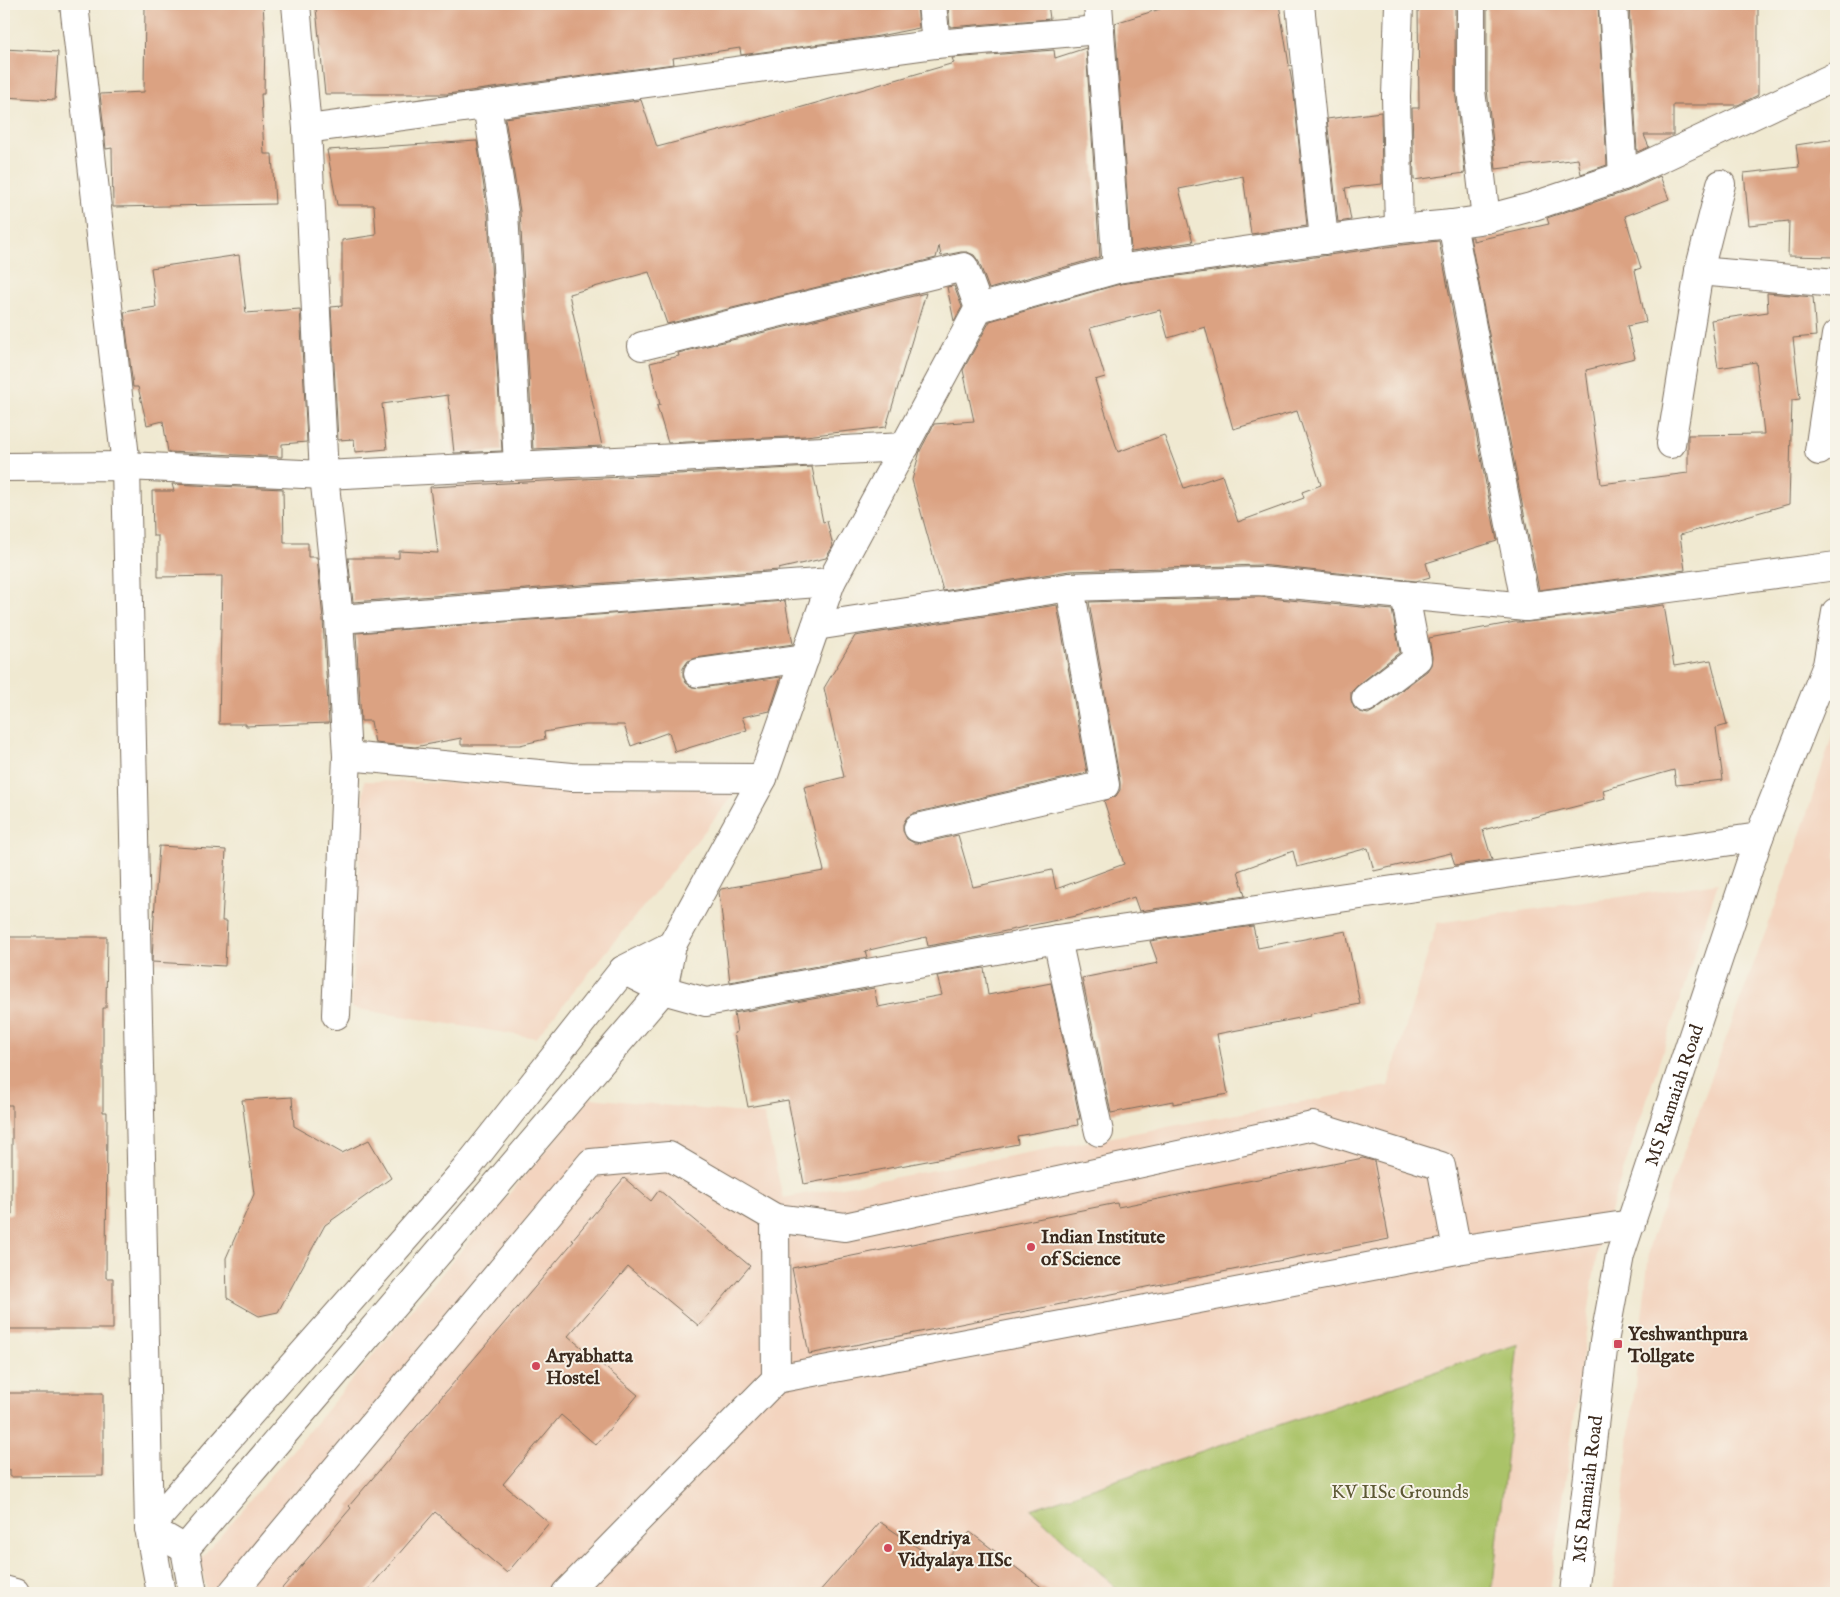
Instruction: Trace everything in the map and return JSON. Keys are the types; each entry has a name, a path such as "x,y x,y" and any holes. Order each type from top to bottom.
{"street":[{"path":"74,4 126,466 149,1528 161,1593"},
{"path":"296,4 307,129 324,475 339,619 347,756 336,1015"},
{"path":"932,4 936,44"},
{"path":"1300,4 1324,240"},
{"path":"1399,4 1396,96 1399,229"},
{"path":"1471,4 1471,90 1486,219"},
{"path":"1613,4 1623,176"},
{"path":"307,129 936,44 1098,17 1117,268"},
{"path":"185,1549 663,990 672,944 763,778 831,582 979,308 1117,268 1248,249 1486,219 1531,207 1623,176 1836,76"},
{"path":"487,105 504,212 518,465"},
{"path":"1671,444 1699,271 1721,184"},
{"path":"1452,224 1526,607"},
{"path":"642,346 964,267 979,308"},
{"path":"1699,271 1836,283"},
{"path":"1819,451 1836,335"},
{"path":"4,467 126,466 324,475 905,447"},
{"path":"816,626 1070,587 1260,581 1526,607 1836,566"},
{"path":"339,619 831,582"},
{"path":"918,828 1105,785 1070,587"},
{"path":"1366,698 1417,659 1405,595"},
{"name":"MS Ramaiah Road","path":"1574,1593 1604,1342 1620,1255 1759,837 1827,666 1836,612"},
{"path":"698,673 805,658"},
{"path":"347,756 572,777 763,778"},
{"path":"623,970 663,990 706,1002 1057,939 1759,837"},
{"path":"1057,939 1099,1132"},
{"path":"149,1528 466,1169 623,970 672,944"},
{"path":"235,1593 591,1164 669,1156 775,1218 845,1227 1313,1126 1441,1166 1456,1250"},
{"path":"775,1218 776,1378"},
{"path":"566,1593 776,1378 1456,1250 1631,1224"},
{"path":"149,1528 185,1549 193,1593"},
{"path":"4,1590 15,1593"}],"shaded area":[{"path":"1836,724 1836,1593 1613,1593 1650,1243 1789,869"},
{"path":"364,781 739,789 536,1038 351,1008"},
{"name":"Indian Institute of Science","path":"1718,883 1596,1259 1550,1593 207,1593 200,1560 590,1098 764,1115 783,1198 1388,1086 1437,923"}],"green space":[{"name":"KV IISc Grounds","path":"1518,1344 1492,1593 1122,1593 1031,1509"}],"building":[{"path":"145,4 263,4 265,36 264,94 261,94 264,154 272,154 275,204 113,207 112,148 106,149 100,94 144,92"},
{"path":"373,4 917,4 919,28 879,36 741,55 740,48 673,58 674,64 447,94 325,94 316,9"},
{"path":"948,4 1048,4 1050,19 950,27"},
{"path":"1176,4 1279,4 1294,95 1307,226 1251,234 1243,176 1179,189 1193,242 1131,251 1115,23"},
{"path":"1418,4 1455,4 1455,90 1465,173 1414,180 1412,108 1419,108"},
{"path":"1487,4 1598,4 1607,165 1581,174 1578,159 1496,169 1487,89"},
{"path":"1629,4 1758,4 1758,95 1738,105 1673,105 1673,135 1644,135 1649,147 1637,152"},
{"path":"1086,48 1100,257 989,289 979,262 974,255 961,252 941,256 939,246 936,258 667,324 649,272 569,294 602,446 533,449 520,211 505,118 641,100 657,147 730,128 954,63 952,58 1054,50 1055,58"},
{"path":"4,49 58,52 55,100 4,97"},
{"path":"1381,112 1382,184 1345,188 1351,220 1338,222 1327,119"},
{"path":"1836,139 1836,257 1788,256 1789,221 1749,225 1744,173 1799,167 1796,145"},
{"path":"477,141 488,214 502,451 454,453 448,395 382,404 387,449 355,452 354,439 338,440 331,307 342,306 342,240 376,235 374,205 337,205 327,150"},
{"path":"1660,176 1669,199 1625,216 1641,268 1635,270 1646,322 1627,326 1635,358 1586,370 1601,484 1688,473 1688,435 1764,434 1756,362 1718,368 1711,320 1768,312 1767,293 1813,297 1816,336 1793,338 1800,399 1792,400 1789,504 1680,535 1685,570 1539,590 1470,237 1473,237 1473,241 1549,224 1547,218 1628,191"},
{"path":"1439,241 1497,541 1426,563 1430,577 1416,581 1260,565 1069,571 943,591 912,480 920,451 934,424 974,421 963,370 990,321 1120,284","holes":["1160,310 1168,338 1205,327 1233,429 1297,411 1321,485 1302,492 1304,498 1238,522 1222,475 1184,488 1164,435 1118,452 1095,380 1105,377 1090,328"]},
{"path":"239,255 246,313 300,309 307,442 282,444 282,457 168,452 163,421 147,425 138,387 133,387 124,312 156,307 151,268"},
{"path":"954,286 962,307 954,321 947,287"},
{"path":"926,293 886,427 805,436 668,443 657,406 660,405 650,363 679,356 678,353"},
{"path":"812,467 823,522 827,521 833,546 826,558 779,570 353,602 348,558 399,558 399,551 438,553 430,487"},
{"path":"172,484 283,489 284,543 308,543 308,557 317,557 329,723 246,726 246,724 219,724 222,576 158,577 158,536 153,536 152,491 174,491"},
{"path":"1259,597 1392,610 1400,652 1351,692 1354,708 1368,714 1427,671 1431,665 1432,657 1429,638 1515,622 1664,605 1674,666 1711,660 1727,725 1716,728 1723,780 1676,785 1674,770 1603,790 1605,799 1483,830 1492,860 1455,865 1451,853 1374,871 1368,848 1297,867 1293,851 1238,871 1245,896 1139,911 1134,897 1080,915 978,937 928,946 926,937 865,951 867,957 730,982 719,892 721,889 824,871 804,787 844,777 824,688 855,636 1057,605 1087,773 914,813 907,817 903,824 903,831 907,839 914,843 958,835 973,887 1052,870 1056,889 1124,864 1104,801 1116,796 1120,790 1120,782 1089,602"},
{"path":"785,601 793,644 696,658 688,661 683,668 683,676 686,683 692,687 700,688 781,677 770,711 742,717 747,730 675,752 669,732 631,746 624,725 585,725 544,732 545,739 520,745 461,745 461,738 415,747 375,743 371,721 361,721 356,633"},
{"path":"159,846 226,850 222,921 227,921 225,966 152,962"},
{"path":"1253,926 1258,948 1346,931 1360,1004 1217,1034 1228,1094 1173,1104 1173,1101 1111,1113 1082,978 1158,963 1150,941"},
{"path":"4,937 107,937 106,1008 103,1008 103,1112 107,1112 106,1278 113,1278 113,1329 4,1329 4,1214 12,1214 12,1105 4,1105"},
{"path":"984,968 988,995 1051,983 1080,1119 1077,1119 1078,1125 1017,1136 1018,1144 804,1184 788,1100 748,1107 734,1033 737,1032 734,1013 874,988 878,1007 942,995 937,976"},
{"path":"292,1097 294,1126 342,1153 369,1140 391,1178 325,1225 278,1312 259,1316 227,1298 226,1258 254,1194 242,1100"},
{"path":"1363,1158 1374,1161 1389,1239 809,1354 792,1268 1117,1203 1118,1207"},
{"name":"Aryabhatta Hostel","path":"624,1178 651,1201 659,1190 750,1266 699,1326 628,1267 568,1336 638,1395 596,1445 561,1415 503,1484 549,1523 507,1573 435,1512 365,1593 278,1593 351,1508 349,1506 574,1241 572,1240"},
{"path":"4,1393 103,1393 103,1476 10,1477 10,1470 4,1470"},
{"name":"Kendriya Vidyalaya IISc","path":"880,1522 942,1564 970,1532 1049,1593 818,1593"}],"place":[{"name":"Indian Institute of Science","path":"1031,1247"},
{"name":"Yeshwanthpura Tollgate","path":"1618,1344"},
{"name":"Aryabhatta Hostel","path":"536,1366"},
{"name":"Kendriya Vidyalaya IISc","path":"888,1548"}]}
